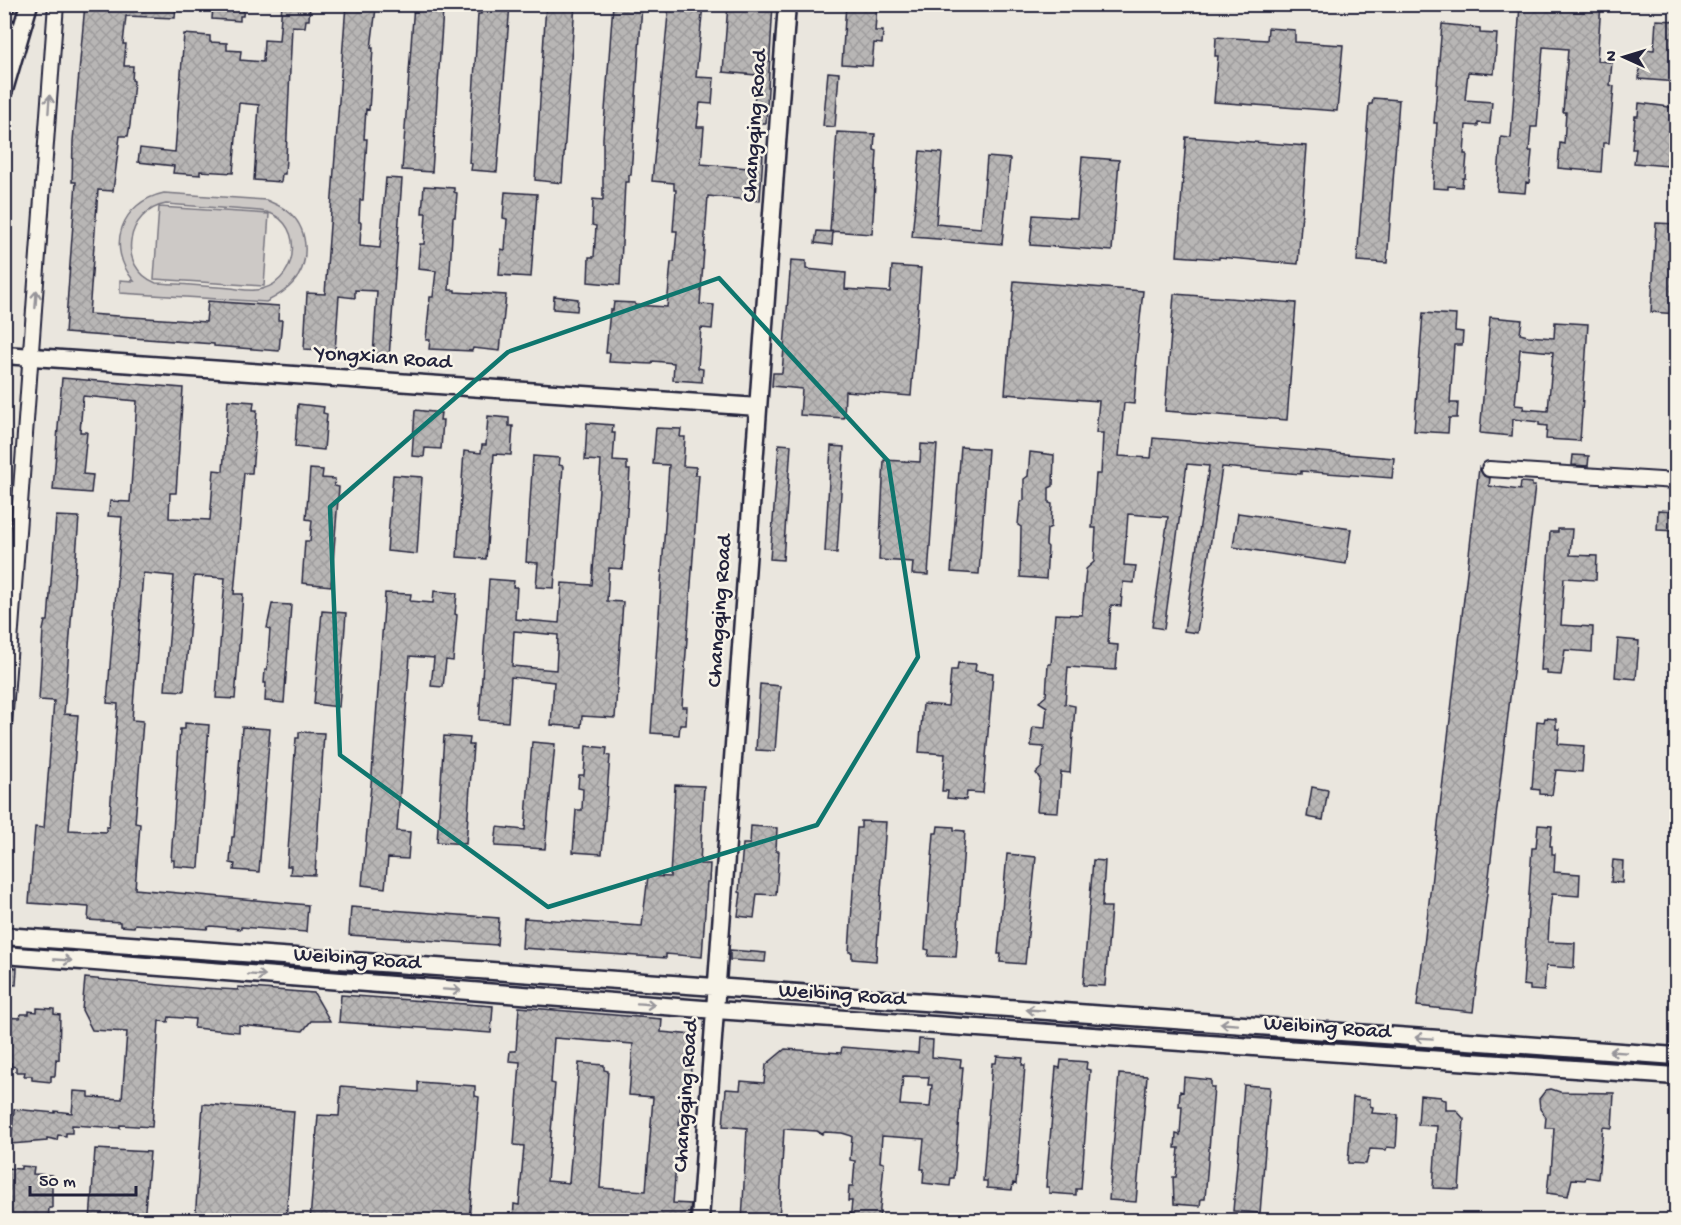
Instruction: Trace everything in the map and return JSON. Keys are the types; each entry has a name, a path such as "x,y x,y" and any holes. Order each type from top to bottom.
{"street":[{"path":"4,90 29,4"},
{"path":"4,726 56,4"},
{"name":"Changqing Road","path":"700,1221 787,4"},
{"path":"4,25 8,27 15,52"},
{"name":"Yongxian Road","path":"4,355 758,407"},
{"path":"1489,469 1677,481"},
{"name":"Weibing Road","path":"4,936 1677,1056"},
{"name":"Weibing Road","path":"4,956 716,1010 1677,1076"}],"highlighted area":[{"path":"719,278 888,461 918,657 817,825 548,907 340,755 330,507 508,352"}],"shaded area":[{"path":"164,193 266,200 279,206 297,221 304,239 305,258 299,276 287,289 266,302 120,293 120,280 134,281 125,268 120,254 119,241 122,228 128,216 137,206 149,198","holes":["166,204 260,211 274,215 284,223 291,235 293,248 291,261 285,273 275,283 262,289 156,283 143,275 135,265 131,253 131,240 142,217 152,209"]},
{"path":"159,207 269,214 264,286 154,279"}],"building":[{"path":"85,4 176,4 175,18 126,16 123,44 126,44 124,66 133,66 132,80 134,81 130,125 128,136 120,136 113,191 98,190 89,314 206,322 208,301 279,306 278,320 282,320 279,351 65,333 76,182 72,182 73,141"},
{"path":"213,4 244,4 243,16 240,16 240,21 212,19"},
{"path":"282,4 310,4 309,20 306,20 305,27 292,26 285,174 282,174 281,182 254,180 259,105 239,103 233,173 200,171 200,175 173,173 174,166 138,162 140,148 175,152 184,34 210,36 210,42 227,43 227,50 241,51 240,60 263,62 264,40 279,41"},
{"path":"346,4 373,4 373,8 376,8 371,48 373,48 369,110 366,109 364,139 367,139 363,200 360,200 360,246 380,248 386,178 402,179 389,358 373,357 377,291 355,290 355,298 339,296 335,351 304,349 307,293 325,294"},
{"path":"414,4 441,4 441,10 443,10 432,172 402,170"},
{"path":"481,4 510,4 497,172 471,170 472,164 469,163 478,14 481,14"},
{"path":"546,4 575,4 562,183 535,180"},
{"path":"613,4 642,4 631,175 629,175 629,182 625,182 620,285 588,282 589,257 594,257 596,226 592,225 593,199 603,200 603,138"},
{"path":"669,4 703,4 696,77 714,78 712,104 700,103 697,127 704,127 701,164 749,168 750,154 763,155 760,201 708,196 700,304 714,305 712,329 701,328 698,368 703,369 702,382 673,380 674,363 609,362 610,353 606,353 610,310 613,310 614,302 667,307 671,262 674,262 677,231 673,231 676,190 674,190 674,183 652,181"},
{"path":"728,4 773,4 766,123 753,123 756,75 723,72"},
{"path":"846,4 877,4 875,31 883,31 882,44 874,43 872,66 842,64"},
{"path":"1520,4 1601,4 1597,61 1612,62 1610,85 1614,86 1609,143 1603,143 1601,172 1558,168 1560,143 1564,144 1566,112 1563,112 1568,49 1543,47 1537,127 1531,127 1529,151 1532,151 1529,183 1526,182 1525,193 1497,191 1501,137 1511,138"},
{"path":"1656,20 1677,21 1677,82 1639,79 1641,49 1654,50"},
{"path":"1442,24 1480,28 1480,33 1497,34 1494,74 1468,72 1465,100 1492,102 1490,124 1466,125 1465,178 1463,178 1462,187 1448,186 1448,189 1433,188 1437,123 1434,123"},
{"path":"1268,28 1295,30 1295,42 1343,45 1337,111 1214,102 1218,56 1215,56 1216,37 1267,40"},
{"path":"828,72 839,73 835,127 823,126"},
{"path":"1373,98 1399,100 1387,263 1357,261 1369,104 1372,104"},
{"path":"1639,103 1677,108 1677,151 1674,151 1673,163 1668,163 1668,166 1634,163 1636,149 1632,149 1635,116 1638,116"},
{"path":"837,132 875,134 874,150 877,151 872,234 830,231"},
{"path":"1186,137 1307,146 1298,264 1177,256"},
{"path":"920,151 942,153 936,224 981,228 987,157 1010,159 1002,244 912,237"},
{"path":"1082,157 1119,160 1112,251 1030,245 1033,215 1077,218"},
{"path":"424,186 454,188 454,192 457,193 455,217 453,217 449,290 506,295 500,351 473,348 472,351 429,349 430,340 426,340 430,297 433,297 436,271 418,269 420,244 424,244 426,213 422,213"},
{"path":"505,192 537,194 531,277 499,275 501,249 505,250 507,219 503,218"},
{"path":"1656,223 1677,224 1677,314 1651,312"},
{"path":"817,231 833,232 832,245 815,243"},
{"path":"791,260 806,261 806,269 846,273 845,289 890,292 892,266 921,268 911,396 845,391 844,418 800,415 802,389 772,386 773,373 782,373"},
{"path":"1014,281 1143,291 1135,366 1137,366 1134,404 1124,403 1119,456 1151,458 1153,438 1394,458 1392,478 1301,471 1301,474 1222,467 1197,633 1184,631 1209,466 1187,464 1164,629 1152,627 1168,517 1128,514 1124,565 1136,566 1134,583 1123,582 1121,606 1111,605 1108,644 1118,645 1116,670 1068,667 1065,704 1075,706 1070,773 1061,772 1058,812 1037,811 1040,779 1036,773 1042,767 1044,747 1031,746 1032,732 1033,727 1045,728 1047,707 1039,702 1046,696 1055,614 1082,615 1086,569 1094,562 1096,528 1092,528 1096,474 1101,474 1103,433 1096,433 1099,401 1005,394"},
{"path":"1174,294 1296,303 1287,420 1165,411"},
{"path":"554,296 578,299 577,311 553,309"},
{"path":"1423,313 1456,315 1455,331 1463,332 1462,345 1454,345 1450,403 1458,403 1457,418 1449,418 1448,433 1414,431"},
{"path":"1490,317 1522,320 1520,334 1554,338 1555,322 1588,324 1580,441 1546,439 1547,426 1539,425 1539,422 1513,419 1512,436 1480,433","holes":["1520,349 1553,352 1548,411 1523,409 1524,406 1515,405"]},
{"path":"62,378 183,388 176,493 170,493 169,518 210,520 214,470 223,471 228,400 254,402 253,410 257,410 252,473 244,473 234,594 243,594 235,699 216,698 225,578 194,576 184,691 165,690 174,576 143,573 132,720 143,721 135,823 140,824 135,889 308,905 306,932 211,926 207,929 135,924 134,927 120,926 120,922 88,920 89,907 29,903 35,827 44,828 54,701 39,700 43,630 45,621 48,621 56,516 79,517 64,714 78,715 69,830 106,832 106,827 109,827 118,704 107,703 122,517 108,516 110,501 130,502 137,401 83,396 80,432 87,432 83,474 93,475 91,493 53,490"},
{"path":"298,404 324,407 323,413 327,414 324,450 295,447"},
{"path":"415,410 441,413 440,420 443,420 441,449 425,448 424,457 412,456"},
{"path":"488,416 509,418 509,426 513,426 511,455 494,454 486,559 457,557 464,451 481,453 482,445 486,445"},
{"path":"587,423 613,425 612,433 615,433 613,461 627,462 627,470 630,470 623,569 609,568 607,601 623,602 615,718 582,716 581,727 551,725 554,682 511,677 508,722 479,720 489,579 514,581 513,587 517,587 515,619 559,623 562,583 592,585 601,461 585,460","holes":["514,631 558,635 556,670 512,666"]},
{"path":"656,428 681,429 680,437 685,437 683,466 696,467 695,475 699,475 682,707 687,707 686,725 680,725 679,735 651,733 669,465 653,464"},
{"path":"779,444 791,445 783,560 770,559"},
{"path":"921,444 937,445 928,575 912,574 913,562 879,560 884,460 920,462"},
{"path":"831,446 844,447 837,553 825,552"},
{"path":"961,447 988,449 979,574 951,572"},
{"path":"1030,452 1054,455 1053,486 1049,488 1049,503 1052,504 1051,527 1047,529 1046,579 1020,577 1021,527 1018,525 1020,503 1024,500 1024,479 1028,476"},
{"path":"1573,455 1589,456 1588,466 1572,465"},
{"path":"533,456 560,458 559,465 563,466 554,588 536,587 538,563 526,562"},
{"path":"1479,468 1484,476 1490,478 1489,486 1520,490 1521,482 1532,483 1532,486 1535,486 1473,1012 1417,1006"},
{"path":"310,469 323,470 322,478 335,479 334,486 339,487 331,586 302,583 305,541 310,541 312,520 306,519"},
{"path":"393,475 422,477 417,554 387,551"},
{"path":"1658,510 1677,511 1677,531 1657,530"},
{"path":"1238,513 1351,529 1346,564 1233,547"},
{"path":"1558,529 1572,529 1570,555 1597,556 1596,580 1564,578 1561,625 1593,627 1592,652 1565,650 1561,675 1547,674 1547,670 1541,670 1550,532 1558,532"},
{"path":"434,591 457,593 453,661 446,660 443,687 431,686 434,658 410,656 397,831 410,832 408,859 388,858 385,888 362,885 385,593 411,594 410,601 433,603"},
{"path":"272,604 291,605 284,703 265,701 266,683 264,683 270,629 267,628"},
{"path":"322,611 346,613 339,707 314,704"},
{"path":"1618,639 1639,641 1636,679 1615,677"},
{"path":"958,663 976,664 975,671 993,673 983,793 967,792 966,800 947,798 948,791 942,791 945,754 919,752 923,704 948,706 951,670 957,670"},
{"path":"760,684 780,686 775,751 756,750"},
{"path":"1545,718 1556,719 1556,729 1559,729 1558,744 1584,746 1582,772 1556,770 1552,795 1540,794 1540,790 1532,789 1537,721 1544,722"},
{"path":"185,723 209,725 199,868 174,866 174,860 171,860 180,729 185,729"},
{"path":"242,727 270,729 259,872 234,870 235,864 230,863"},
{"path":"299,732 324,733 315,875 290,874 291,866 287,866 296,738 299,738"},
{"path":"444,736 470,738 469,745 473,745 466,844 437,842"},
{"path":"532,742 555,744 545,849 495,846 497,827 525,830"},
{"path":"586,746 607,748 606,755 610,756 602,854 573,852 576,810 582,810 583,789 578,788 579,775 584,775"},
{"path":"675,785 704,786 700,864 710,864 702,957 666,954 666,958 522,948 524,918 642,926 648,876 670,877"},
{"path":"1312,787 1328,790 1323,820 1307,817"},
{"path":"861,821 886,822 876,961 852,959 852,952 849,952 857,828 861,828"},
{"path":"1538,825 1552,826 1550,846 1552,846 1552,854 1555,854 1554,872 1580,874 1579,896 1552,894 1550,909 1548,942 1575,943 1574,968 1546,966 1544,991 1530,990 1530,986 1523,985 1532,848 1536,848"},
{"path":"751,826 777,828 776,851 779,851 776,895 757,894 754,918 738,916 743,844 750,844"},
{"path":"938,826 954,827 954,830 965,831 956,957 928,956 929,950 925,949 934,833 937,833"},
{"path":"1007,854 1036,857 1025,964 1000,962 1001,954 998,954"},
{"path":"1093,860 1105,861 1102,907 1111,907 1105,986 1083,985"},
{"path":"1613,860 1623,861 1622,883 1611,882"},
{"path":"351,907 499,918 497,945 349,935"},
{"path":"730,950 766,953 765,962 730,960"},
{"path":"6,967 17,968 16,985 5,984"},
{"path":"85,978 204,989 238,990 238,987 314,993 330,1021 311,1021 303,1031 239,1025 239,1032 194,1028 195,1019 169,1017 168,1022 159,1021 152,1127 72,1125 72,1133 66,1133 66,1136 58,1135 57,1140 47,1138 47,1141 11,1144 14,1109 72,1113 74,1091 89,1092 89,1097 122,1099 127,1032 92,1030 82,1010"},
{"path":"341,995 493,1006 491,1033 339,1022"},
{"path":"519,1007 662,1019 661,1032 694,1035 688,1102 681,1101 673,1203 691,1204 689,1218 684,1218 683,1221 513,1221 514,1204 519,1205 524,1146 514,1145 520,1062 509,1061 510,1051 516,1051","holes":["554,1038 633,1044 629,1095 653,1097 646,1191 600,1188 608,1071 604,1070 604,1065 579,1063 569,1183 547,1181 555,1084 551,1083"]},
{"path":"37,1008 54,1009 54,1014 60,1015 59,1060 56,1059 55,1076 51,1076 51,1082 32,1080 32,1076 24,1076 25,1072 16,1072 16,1067 4,1062 4,1017 20,1018 21,1014 29,1014 29,1011 37,1012"},
{"path":"919,1039 933,1040 932,1057 961,1060 960,1067 963,1067 954,1178 951,1178 950,1186 923,1183 924,1169 921,1169 924,1139 882,1136 880,1162 884,1163 879,1221 850,1221 852,1201 848,1201 849,1186 853,1186 855,1161 850,1160 852,1136 842,1133 825,1132 822,1134 817,1131 784,1129 779,1221 742,1221 747,1128 723,1126 726,1089 740,1090 741,1081 764,1083 766,1065 785,1049 841,1053 842,1047 918,1053","holes":["903,1076 929,1077 928,1085 932,1085 930,1107 900,1105"]},
{"path":"997,1056 1023,1058 1022,1065 1025,1065 1016,1184 1013,1183 1012,1190 987,1188 987,1181 983,1181 992,1063 996,1063"},
{"path":"1061,1060 1087,1062 1086,1069 1090,1070 1081,1189 1076,1189 1076,1195 1049,1193 1049,1187 1046,1187 1056,1067 1060,1068"},
{"path":"1119,1074 1147,1076 1136,1202 1109,1200"},
{"path":"1184,1077 1211,1080 1211,1087 1214,1087 1205,1199 1201,1199 1200,1206 1174,1204 1173,1177 1176,1177 1179,1148 1175,1148 1176,1134 1180,1135 1182,1106 1179,1106 1180,1091 1183,1092"},
{"path":"418,1082 475,1086 475,1096 479,1097 469,1221 310,1221 318,1115 339,1116 341,1086 418,1092"},
{"path":"1244,1085 1270,1087 1260,1213 1233,1211"},
{"path":"1546,1090 1560,1092 1614,1093 1612,1128 1603,1127 1598,1179 1586,1177 1585,1180 1572,1179 1568,1196 1547,1193 1549,1173 1551,1173 1554,1128 1545,1128 1546,1117 1540,1109 1539,1099"},
{"path":"1420,1095 1441,1097 1446,1100 1446,1110 1456,1110 1464,1119 1459,1189 1433,1188 1437,1126 1418,1125"},
{"path":"1353,1097 1370,1099 1370,1106 1373,1107 1372,1113 1398,1115 1396,1148 1370,1149 1366,1164 1348,1163"},
{"path":"203,1104 294,1111 286,1221 195,1221"},
{"path":"95,1149 150,1152 144,1221 90,1221"},
{"path":"21,1166 34,1167 33,1174 52,1175 52,1208 49,1208 48,1221 4,1221 4,1168 21,1169"}]}
